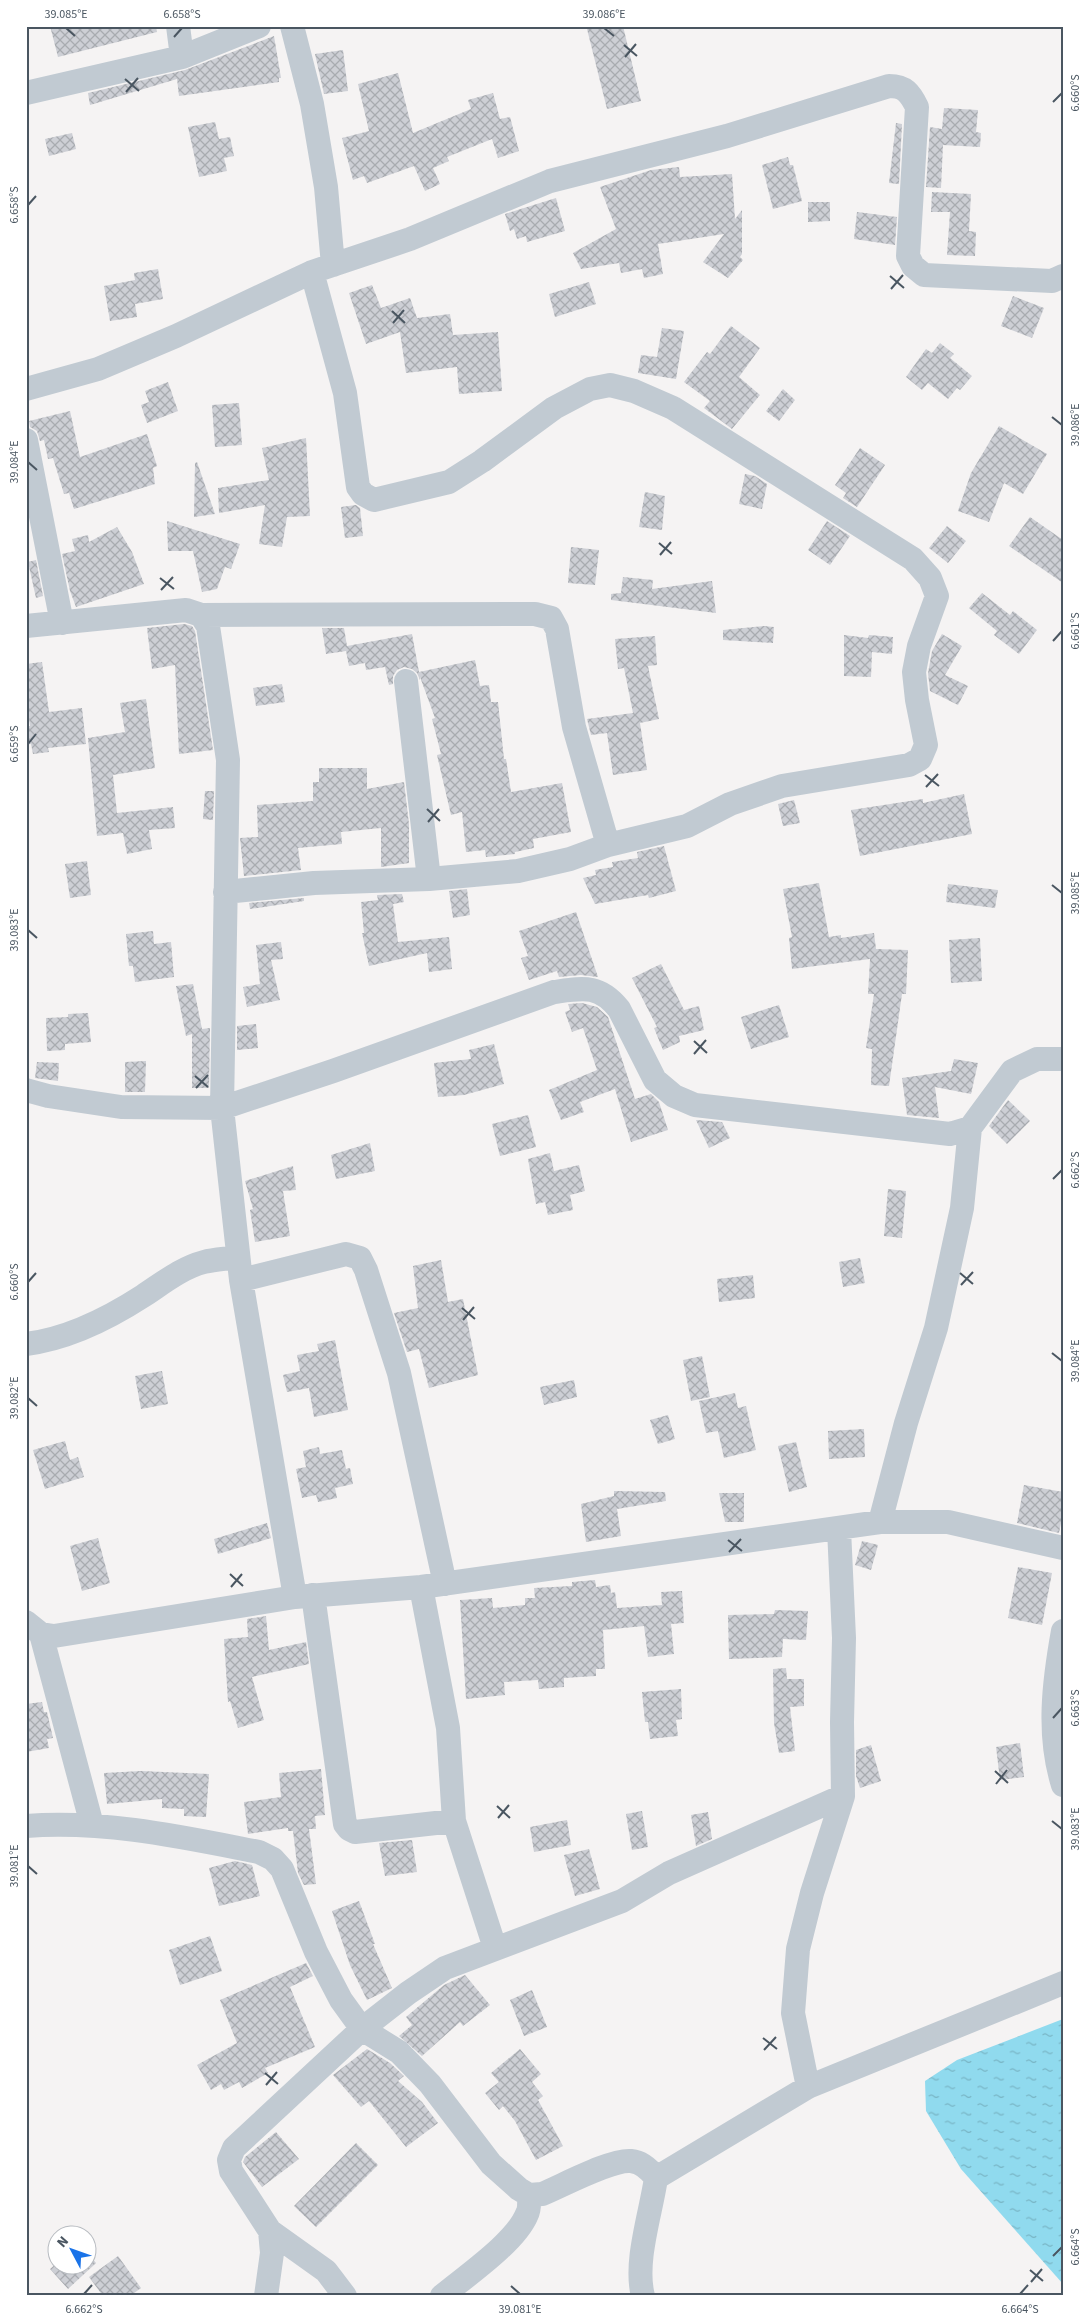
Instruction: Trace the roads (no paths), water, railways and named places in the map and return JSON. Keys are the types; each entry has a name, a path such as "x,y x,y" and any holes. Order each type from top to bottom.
{"street":[{"path":"178,26 182,57"},
{"path":"26,93 182,57 259,26"},
{"path":"225,892 314,883 429,879 518,871 570,859 608,845 687,826 730,804 782,786 909,765 920,759 926,745 917,700 914,672 919,646 937,596 930,578 913,559 672,408 634,391 610,385 590,389 554,408 482,461 449,482 374,500 363,494 358,487 345,393 323,269 326,187 312,104 292,26"},
{"path":"26,389 98,369 176,336 323,269 410,239 550,181 727,136 889,86 899,86 910,93 917,107 908,256 913,266 924,275 1052,282 1063,276"},
{"path":"26,440 62,623"},
{"path":"26,626 186,610 201,615 535,614 551,618 557,628 574,727 608,845"},
{"path":"201,615 208,626 228,760 222,1108 240,1269 304,1596 345,1824 348,1829 355,1832 454,1821"},
{"path":"406,681 429,879"},
{"path":"26,1090 48,1096 121,1108 222,1108 333,1071 554,992 588,989 605,994 619,1009 655,1080 674,1096 695,1105 950,1134 970,1128"},
{"path":"880,1522 906,1423 936,1328 962,1208 970,1128 1012,1070 1037,1060 1063,1059"},
{"path":"26,1344 39,1343 70,1333 115,1314 176,1274 204,1262 240,1269 346,1254 360,1258 366,1270 399,1373 445,1584"},
{"path":"33,1628 54,1636 304,1596 445,1584 880,1522 948,1522 1063,1548"},
{"path":"808,2087 793,2013 798,1949 812,1893 843,1796 844,1638 839,1529"},
{"path":"421,1587 448,1728 454,1821 495,1948"},
{"path":"33,1628 92,1825"},
{"path":"1063,1631 1055,1676 1053,1727 1063,1785"},
{"path":"345,2296 326,2271 270,2231 231,2171 229,2160 234,2148 362,2029 408,1993 445,1968 622,1901 669,1873 843,1796"},
{"path":"26,1826 92,1825 167,1834 259,1852 273,1858 282,1869 316,1952 341,2000 362,2029 400,2052 430,2084 491,2164 519,2189 529,2195 542,2194 617,2162 632,2161 647,2167 656,2178"},
{"path":"643,2296 641,2286 643,2252 656,2178 808,2087 1063,1983"},
{"path":"442,2296 503,2245 521,2226 528,2212 529,2195"},
{"path":"266,2296 272,2253 270,2231"}],"water":[{"path":"1063,2019 1063,2284 961,2169 926,2111 925,2081 957,2060"}]}
